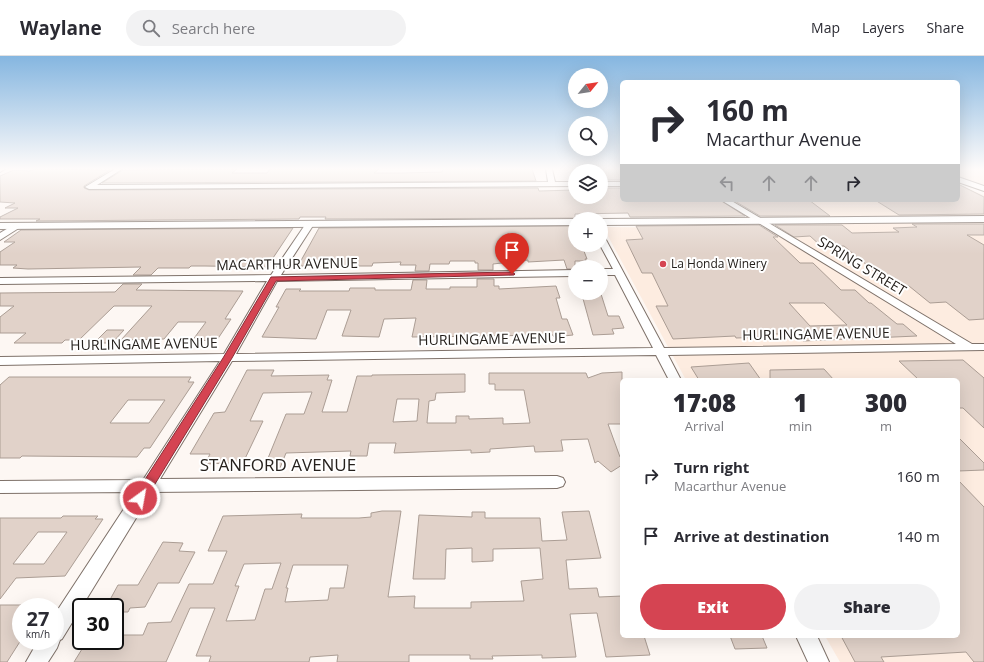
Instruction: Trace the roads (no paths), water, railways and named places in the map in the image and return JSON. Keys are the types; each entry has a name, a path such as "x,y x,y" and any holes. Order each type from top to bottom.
{"street":[{"name":"SPRING STREET","path":"728,202 984,356"},
{"path":"608,222 984,219"},
{"path":"0,226 568,222"},
{"path":"64,618 228,358 274,278 310,224"},
{"path":"0,237 18,226"},
{"path":"608,252 674,378"},
{"name":"MACARTHUR AVENUE","path":"0,281 274,278 568,272"},
{"path":"608,272 618,272"},
{"name":"HURLINGAME AVENUE","path":"0,361 984,347"},
{"name":"STANFORD AVENUE","path":"0,487 557,482"},
{"path":"807,638 819,662"},
{"path":"36,662 44,650"}],"place":[{"name":"La Honda Winery","path":"663,264"}]}
